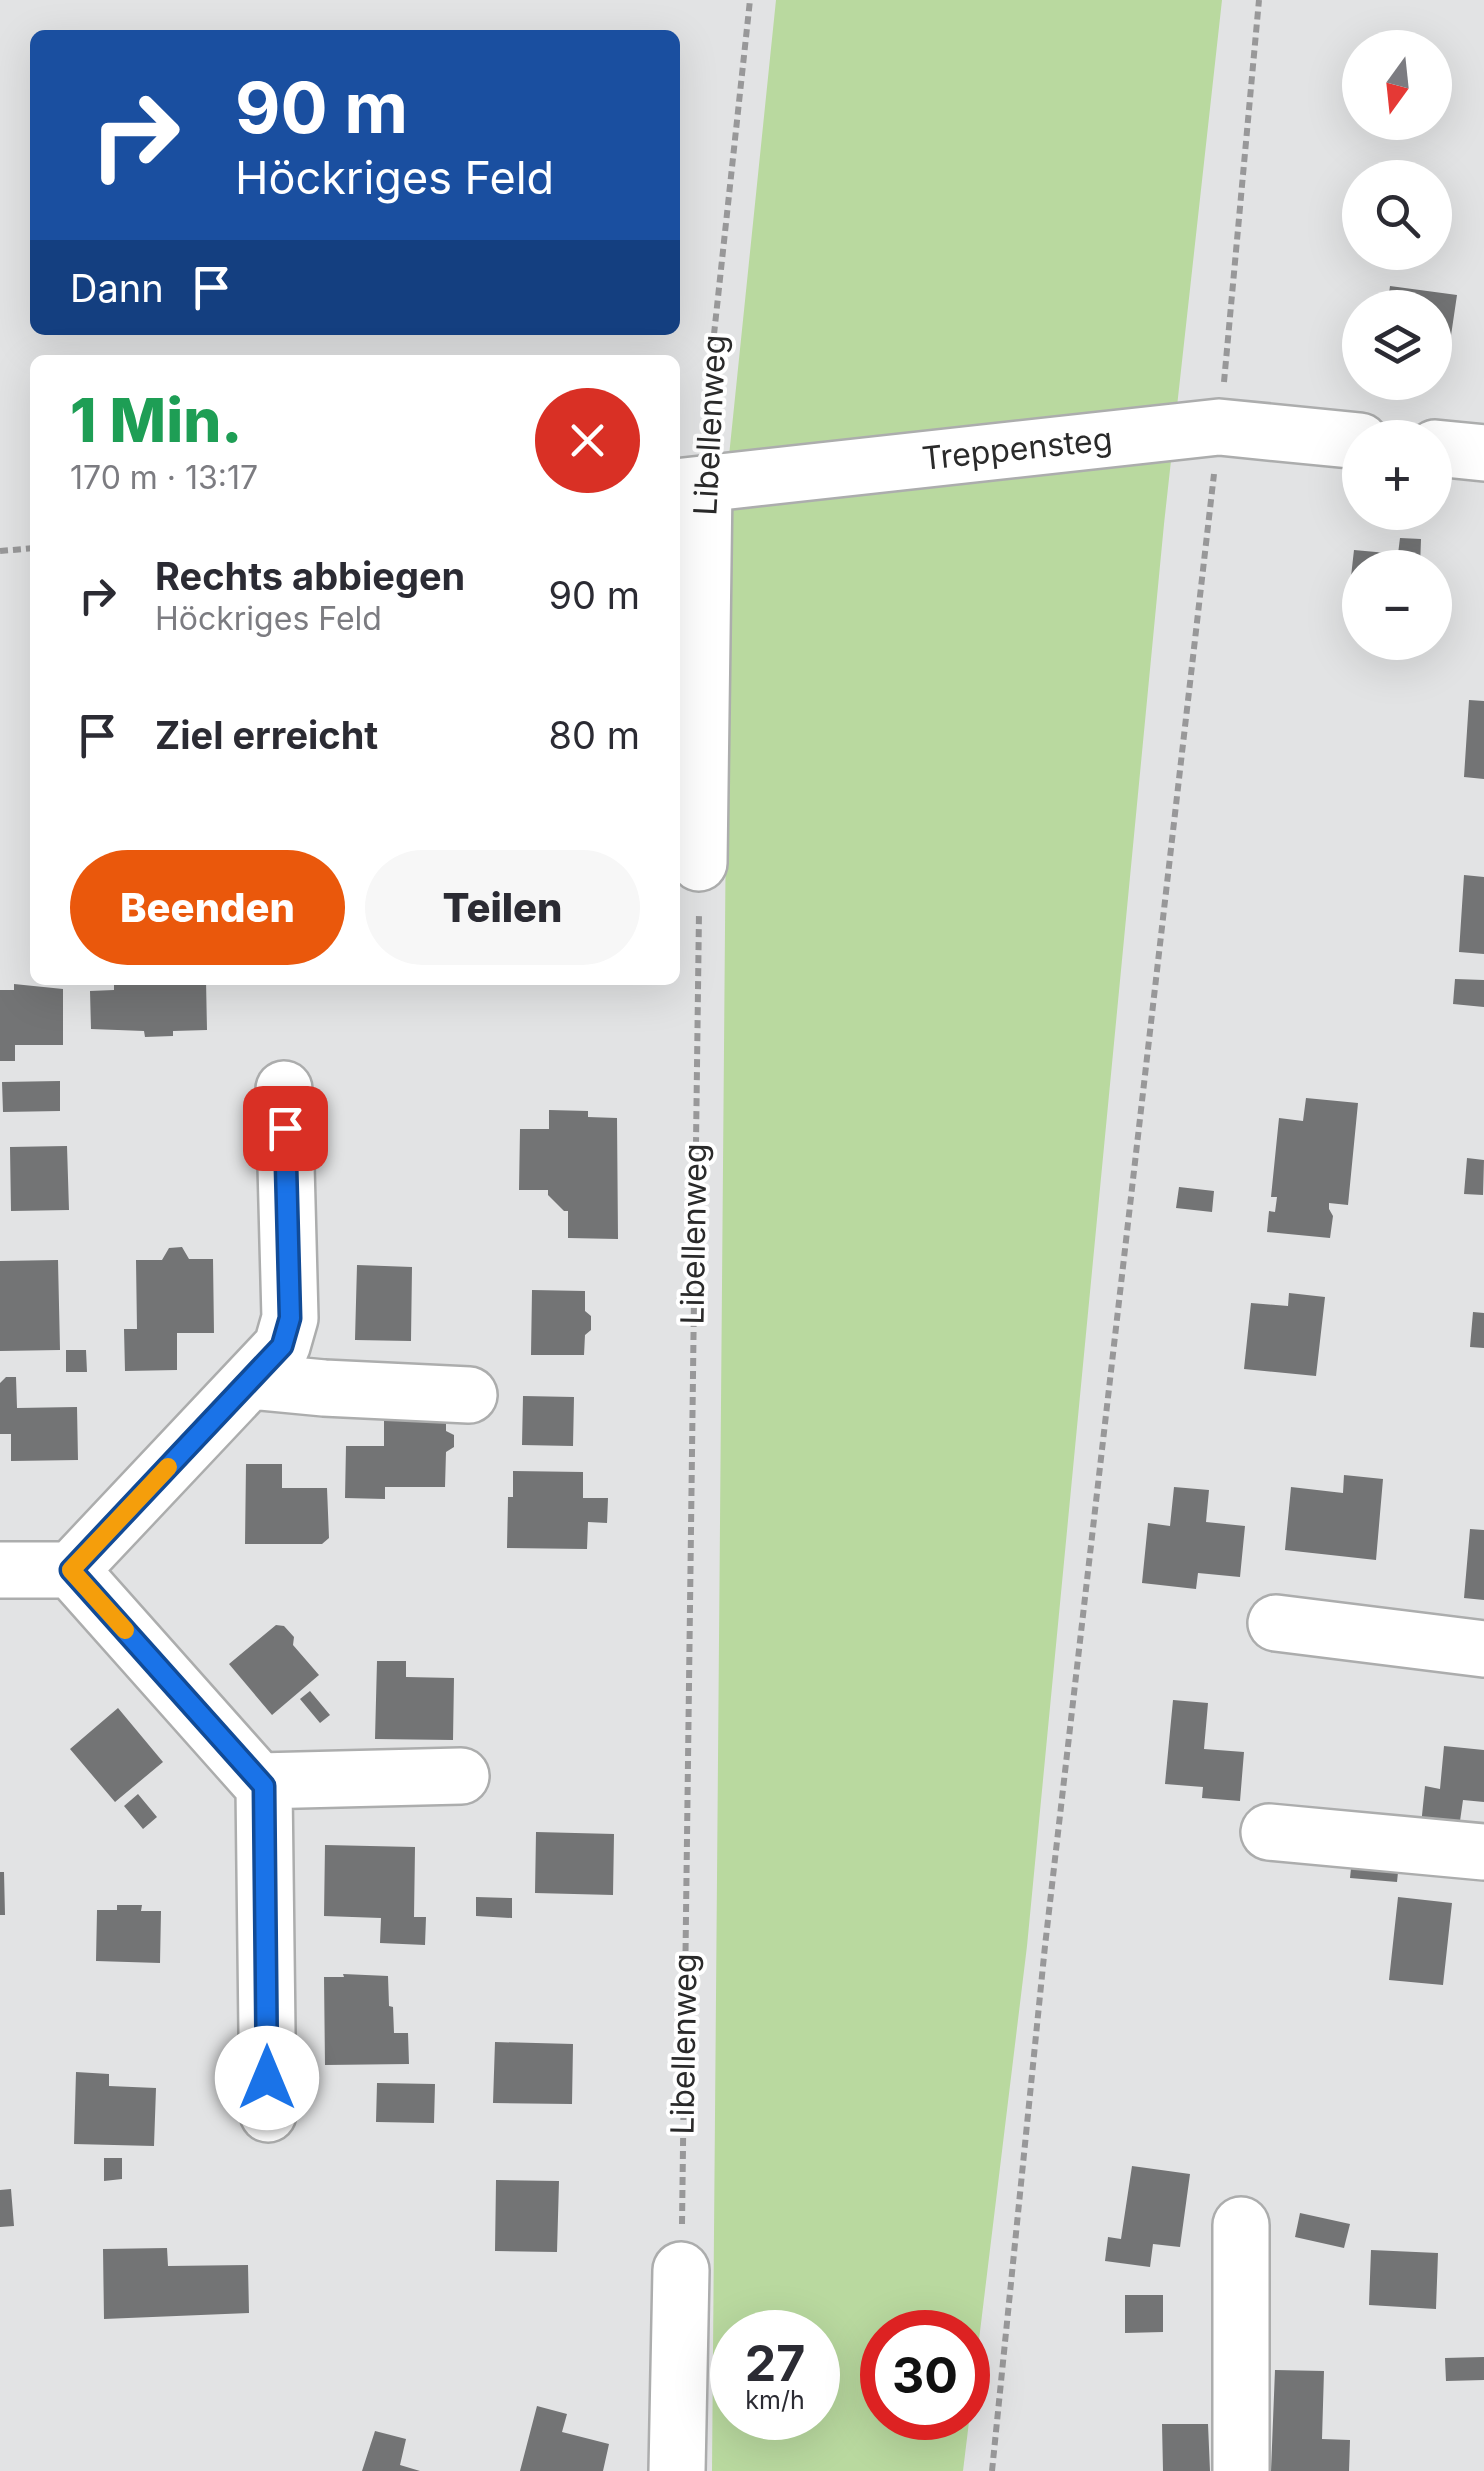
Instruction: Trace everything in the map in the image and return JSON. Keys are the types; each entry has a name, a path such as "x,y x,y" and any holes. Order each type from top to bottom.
{"street":[{"name":"Treppensteg","path":"690,485 1220,427 1342,439"},
{"path":"1452,450 1484,453"},
{"name":"Libellenweg","path":"690,485 699,863"},
{"path":"0,1570 71,1570 282,1346 290,1318 284,1090"},
{"path":"249,1380 469,1395"},
{"path":"71,1570 264,1786 268,2114"},
{"path":"1276,1623 1484,1649"},
{"path":"258,1781 461,1776"},
{"path":"1269,1832 1484,1852"},
{"path":"1408,1877 1484,1884"},
{"path":"1241,2225 1241,2471"},
{"path":"677,2471 682,2270"}],"path":[{"name":"Libellenweg","path":"690,485 708,390 750,0"},
{"path":"992,2471 1050,1909 1220,427 1259,0"},
{"path":"0,552 30,549"},
{"name":"Libellenweg","path":"682,2270 699,863"}],"green space":[{"path":"776,0 1222,0 1164,524 1027,1946 983,2310 860,2310 860,2440 967,2440 963,2471 712,2471 712,2440 840,2440 840,2310 713,2310 729,456"}],"building":[{"path":"1452,294 1457,295 1452,329"},
{"path":"1400,538 1421,539 1421,550 1398,550"},
{"path":"1469,700 1484,701 1484,779 1464,777"},
{"path":"1464,875 1484,877 1484,954 1459,952"},
{"path":"1455,979 1484,980 1484,1007 1453,1004"},
{"path":"14,984 63,989 63,1045 15,1045 15,1061 0,1061 0,990 14,990"},
{"path":"114,985 206,985 207,1030 145,1037 144,1031 91,1029 90,991 114,990"},
{"path":"60,1081 60,1111 3,1112 2,1082"},
{"path":"1306,1098 1358,1103 1348,1205 1329,1203 1333,1216 1330,1238 1267,1232 1269,1211 1275,1212 1277,1197 1271,1197 1279,1118 1303,1121"},
{"path":"549,1110 588,1111 588,1117 617,1118 618,1239 568,1238 568,1211 548,1195 548,1190 519,1190 520,1129 549,1129"},
{"path":"67,1146 69,1210 11,1211 10,1147"},
{"path":"1467,1158 1484,1160 1483,1195 1464,1194"},
{"path":"1179,1187 1214,1191 1212,1212 1176,1208"},
{"path":"182,1247 189,1259 213,1259 214,1333 177,1333 177,1370 125,1371 124,1329 137,1329 136,1260 162,1260 169,1248"},
{"path":"58,1260 60,1350 0,1351 0,1261"},
{"path":"357,1265 412,1267 411,1341 355,1340"},
{"path":"532,1290 585,1291 585,1311 591,1316 591,1330 585,1335 584,1355 531,1355"},
{"path":"1289,1293 1325,1297 1316,1376 1244,1369 1251,1303 1288,1306"},
{"path":"1473,1312 1484,1313 1484,1348 1470,1347"},
{"path":"66,1350 86,1350 87,1372 66,1372"},
{"path":"6,1377 16,1377 17,1408 77,1407 78,1460 11,1461 11,1434 0,1434 0,1383"},
{"path":"523,1396 574,1397 573,1446 522,1445"},
{"path":"400,1417 446,1421 446,1431 454,1435 454,1447 446,1452 445,1487 385,1487 385,1499 345,1498 346,1446 384,1446 384,1420 401,1420"},
{"path":"246,1464 282,1464 282,1488 327,1488 329,1538 322,1544 245,1544"},
{"path":"513,1471 583,1472 583,1498 608,1498 607,1523 588,1522 587,1549 507,1548"},
{"path":"1344,1475 1383,1479 1376,1560 1285,1550 1291,1487 1343,1493"},
{"path":"1174,1487 1209,1490 1206,1522 1245,1526 1240,1577 1198,1573 1196,1589 1142,1583 1148,1523 1170,1526"},
{"path":"1470,1529 1484,1530 1484,1600 1464,1598"},
{"path":"276,1625 284,1626 294,1637 293,1645 319,1675 272,1715 229,1664"},
{"path":"377,1661 406,1661 406,1677 454,1678 453,1740 375,1739"},
{"path":"310,1691 330,1715 320,1723 300,1699"},
{"path":"1173,1700 1208,1703 1204,1749 1244,1752 1240,1801 1202,1798 1203,1787 1165,1784"},
{"path":"118,1708 163,1762 115,1802 70,1749"},
{"path":"1444,1746 1484,1750 1484,1802 1463,1800 1459,1828 1421,1825 1425,1786 1440,1789"},
{"path":"138,1794 157,1817 143,1829 124,1806"},
{"path":"536,1832 614,1834 613,1895 535,1893"},
{"path":"325,1845 415,1847 414,1917 426,1917 425,1945 380,1943 381,1918 324,1916"},
{"path":"1353,1849 1400,1853 1397,1882 1350,1878"},
{"path":"0,1872 4,1872 5,1915 0,1915"},
{"path":"476,1897 512,1898 512,1918 476,1916"},
{"path":"1398,1897 1452,1903 1443,1985 1389,1980"},
{"path":"117,1905 142,1905 141,1911 161,1911 160,1963 96,1961 97,1910 117,1910"},
{"path":"343,1974 388,1976 394,2033 408,2033 409,2064 325,2065 324,1977 344,1977"},
{"path":"495,2042 573,2044 572,2104 493,2103"},
{"path":"76,2072 109,2074 109,2086 156,2088 154,2146 74,2144"},
{"path":"377,2083 435,2084 434,2123 376,2122"},
{"path":"104,2158 122,2158 122,2179 104,2181"},
{"path":"1132,2166 1190,2174 1180,2247 1153,2244 1150,2267 1105,2261 1108,2237 1121,2239"},
{"path":"496,2180 559,2181 557,2252 495,2251"},
{"path":"11,2189 14,2226 0,2227 0,2190"},
{"path":"1300,2213 1350,2224 1344,2248 1295,2237"},
{"path":"167,2248 168,2266 248,2265 249,2313 104,2319 103,2249"},
{"path":"1371,2250 1438,2253 1436,2309 1369,2305"},
{"path":"1125,2295 1163,2295 1163,2332 1125,2333"},
{"path":"1484,2357 1484,2380 1446,2381 1445,2358"},
{"path":"1275,2370 1324,2371 1322,2439 1350,2440 1349,2471 1271,2471"},
{"path":"537,2406 567,2414 562,2432 609,2444 603,2471 520,2471"},
{"path":"1162,2424 1208,2424 1210,2471 1163,2471"},
{"path":"375,2431 406,2439 400,2465 420,2471 362,2471"}],"slow traffic":[{"path":"125,1630 71,1570 168,1467"}],"route":[{"path":"267,2078 264,1786 71,1570 282,1346 290,1318 285,1128"}]}
